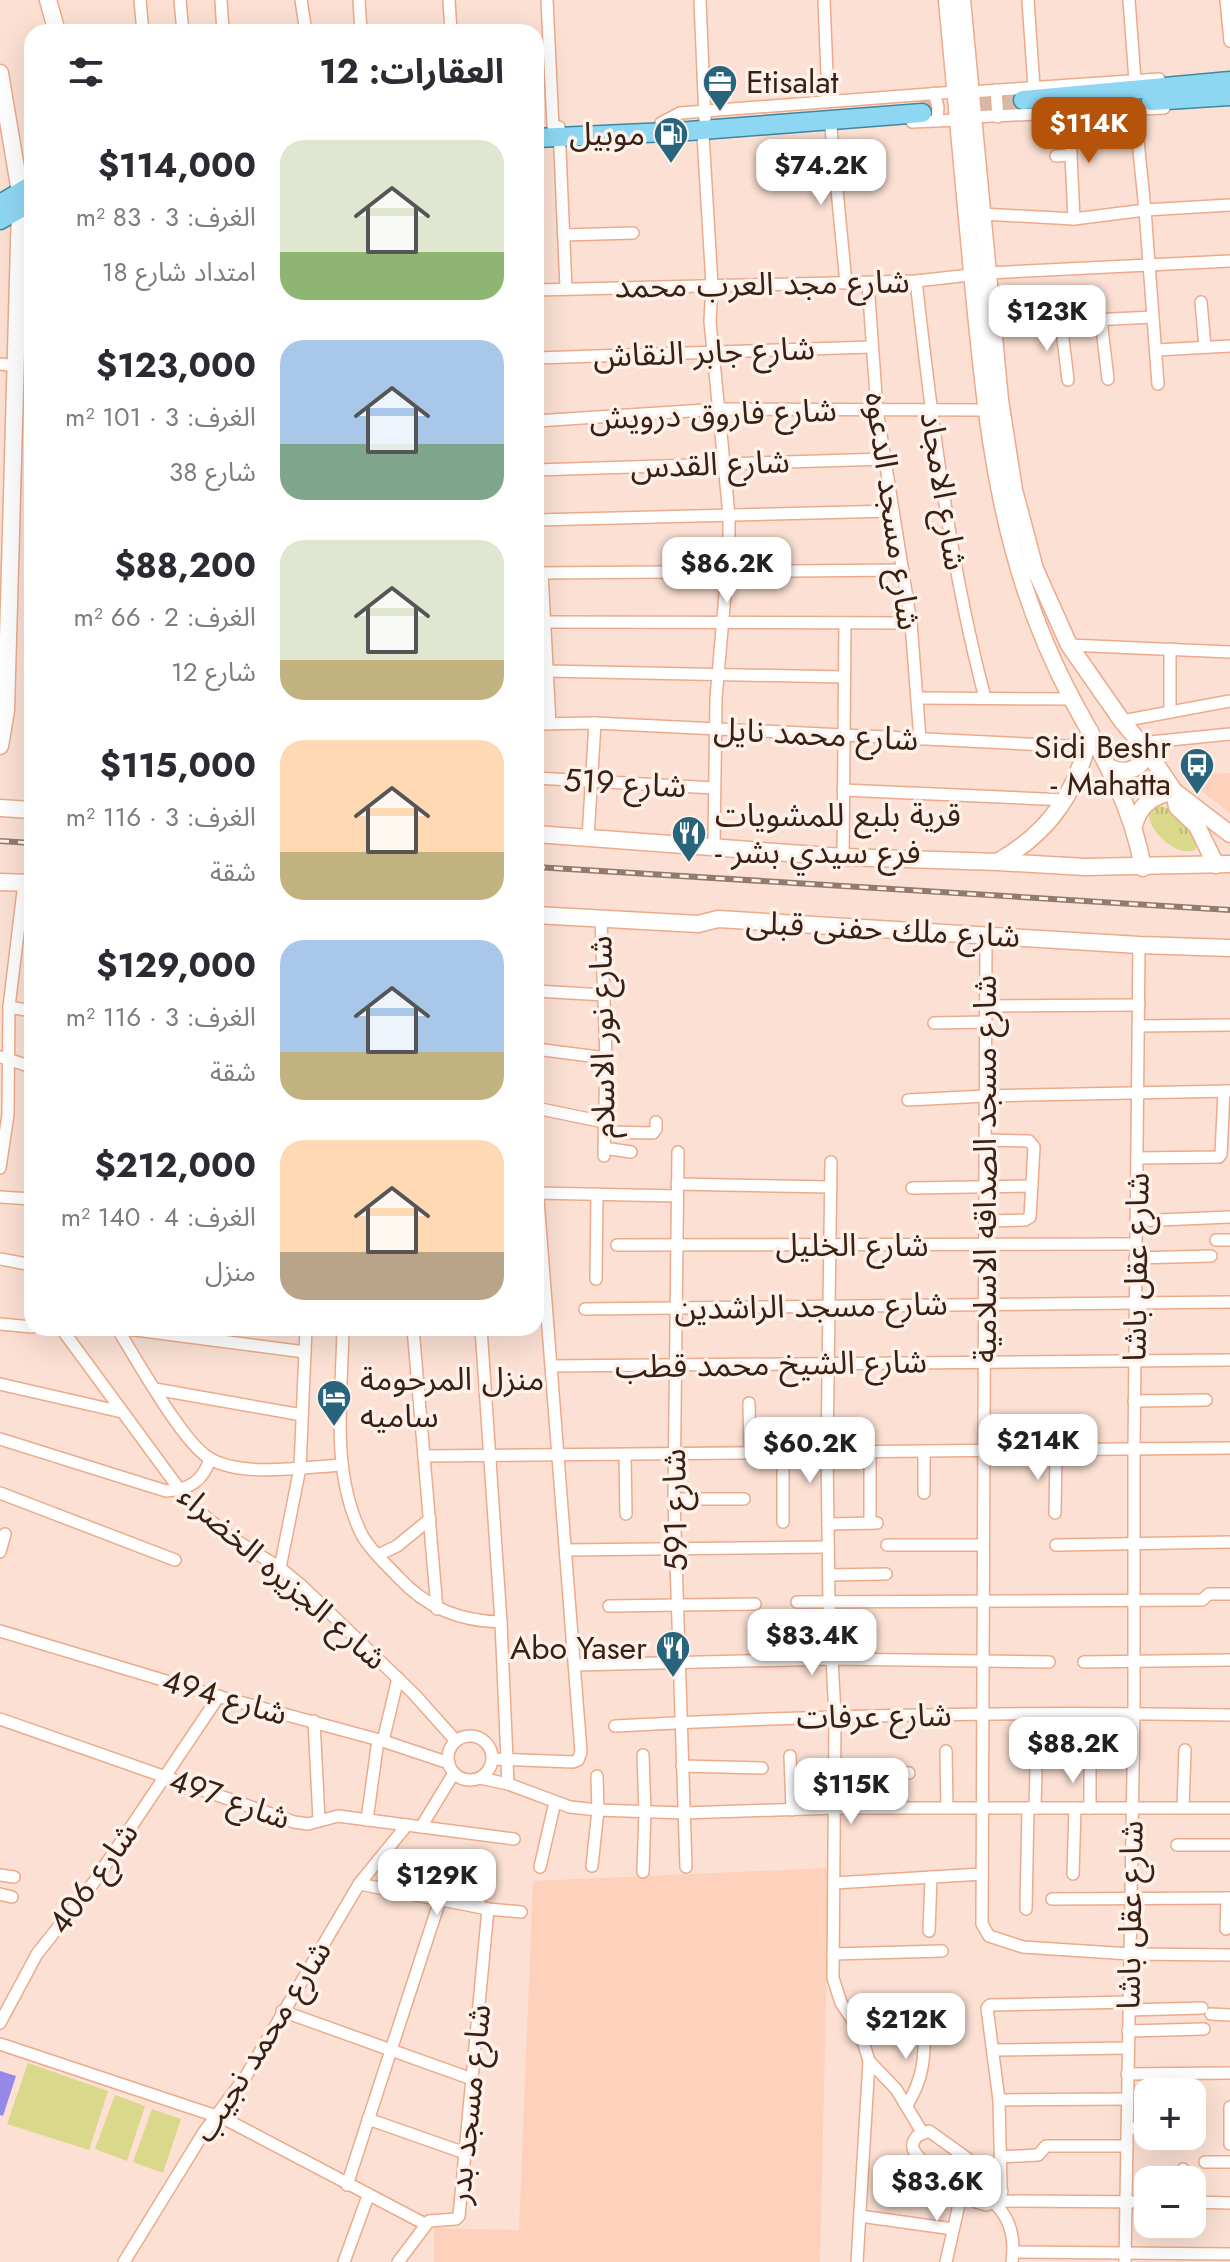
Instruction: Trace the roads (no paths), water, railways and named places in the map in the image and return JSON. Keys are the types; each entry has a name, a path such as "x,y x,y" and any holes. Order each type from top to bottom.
{"main road":[{"path":"1027,98 1226,89"},
{"path":"552,130 700,124 928,108"},
{"path":"552,130 661,123 700,124"},
{"path":"0,204 24,198"},
{"path":"0,220 24,199"}],"street":[{"path":"48,0 55,24"},
{"path":"140,0 142,24"},
{"path":"180,0 182,24"},
{"path":"221,0 222,24"},
{"path":"301,0 305,24"},
{"path":"359,0 360,24"},
{"path":"449,0 450,24"},
{"path":"547,0 552,130 564,235 566,289"},
{"path":"700,0 700,124 712,285 710,321 729,515 715,729 714,846"},
{"path":"824,0 828,100"},
{"path":"947,0 965,118 990,404 1002,502 1026,592 1047,647 1111,768 1134,826 1143,868"},
{"path":"962,0 962,92"},
{"path":"1027,98 1028,0"},
{"path":"1129,0 1135,80"},
{"path":"1226,0 1230,41"},
{"path":"0,73 3,110 24,189"},
{"path":"700,124 831,128 928,108 962,92 996,90 1027,98 1135,80 1199,77 1226,89"},
{"path":"700,124 828,100 928,108 965,118 1135,111 1202,105 1226,89"},
{"path":"996,90 998,117"},
{"path":"1135,111 1158,384"},
{"path":"1069,113 1074,219"},
{"path":"965,118 982,214 980,274 993,325 990,404 1023,530 1050,607 1069,645 1174,791 1230,834"},
{"path":"831,128 846,283"},
{"path":"1056,156 1071,155"},
{"path":"982,214 1074,219 1145,210 1230,205"},
{"path":"0,746 3,726 8,365 24,216"},
{"path":"564,235 633,233"},
{"name":"شارع مجد العرب محمد","path":"544,290 916,281 980,274 1230,261"},
{"name":"شارع الامجاد","path":"916,281 931,410 958,584 985,698"},
{"name":"شارع مسجد الدعوه","path":"868,283 877,410 911,623 920,739"},
{"path":"1201,302 1205,347"},
{"path":"993,325 1153,317"},
{"path":"1101,320 1108,379"},
{"path":"1061,322 1068,380"},
{"path":"1157,350 1230,346"},
{"name":"شارع جابر النقاش","path":"544,358 871,347"},
{"name":"شارع فاروق درويش","path":"544,420 720,409 931,410 990,404"},
{"name":"شارع القدس","path":"544,470 884,459"},
{"path":"544,520 893,511"},
{"path":"544,573 903,570"},
{"path":"550,724 544,622 911,623"},
{"path":"843,857 845,623"},
{"path":"1069,645 1230,652"},
{"path":"1170,649 1170,712"},
{"path":"547,671 844,677"},
{"path":"918,698 1072,699"},
{"path":"1122,721 1230,701"},
{"path":"588,838 595,723"},
{"name":"شارع محمد نايل","path":"544,724 595,723 1069,746 1081,741 1090,731"},
{"path":"998,862 1037,836 1066,800 1078,778 1090,731"},
{"path":"1143,747 1230,734"},
{"path":"1111,768 1134,769 1145,758 1143,747"},
{"name":"شارع 519","path":"544,778 714,788"},
{"path":"843,790 1066,800"},
{"path":"1134,826 1140,810 1148,801 1174,791"},
{"path":"1174,791 1177,807 1197,826 1223,865"},
{"path":"0,808 24,810"},
{"path":"544,835 843,857 1143,868 1223,865"},
{"path":"0,882 24,883"},
{"path":"0,1168 8,1115 4,1058 24,909"},
{"name":"شارع ملك حفنى قبلى","path":"544,915 698,924 718,919 1230,948"},
{"name":"شارع نور الاسلام","path":"601,919 606,1058 604,1152 631,1152"},
{"name":"شارع مسجد الصداقه الاسلامية","path":"986,935 983,1931 998,1941 1023,1947 1130,1954"},
{"name":"شارع عقل باشا","path":"1125,2257 1134,1713 1139,945"},
{"path":"544,991 605,995"},
{"path":"986,1006 1139,1005"},
{"path":"9,1007 24,1010"},
{"path":"934,1023 986,1022"},
{"path":"1138,1026 1230,1025"},
{"path":"544,1050 606,1058"},
{"path":"4,1058 24,1064"},
{"path":"908,1100 1227,1091 1219,1157 1137,1158"},
{"path":"544,1110 604,1127 653,1133 656,1122"},
{"path":"985,1140 1032,1142 1034,1147 1032,1214 1028,1219 985,1221"},
{"name":"شارع 591","path":"678,1152 674,1499 686,1867"},
{"path":"831,1162 827,1453 836,1771 833,1954 835,1991 866,2045 869,2061 857,2262"},
{"path":"912,1188 1032,1186"},
{"path":"544,1193 831,1187"},
{"path":"596,1279 597,1194"},
{"path":"0,1197 24,1198"},
{"path":"1136,1221 1230,1217"},
{"path":"1216,1240 1230,1240"},
{"name":"شارع الخليل","path":"617,1245 1136,1244"},
{"path":"1135,1258 1211,1256"},
{"path":"0,1259 24,1264"},
{"path":"493,1759 573,1762 581,1757 544,1274"},
{"name":"شارع مسجد الراشدين","path":"585,1309 1230,1302"},
{"path":"0,1324 24,1326"},
{"name":"شارع الجزيره الخضراء","path":"66,1336 180,1490 220,1530 280,1568 302,1586 398,1678 456,1741"},
{"path":"123,1336 190,1440 210,1459 251,1469 342,1465"},
{"path":"180,1336 305,1352"},
{"path":"280,1568 300,1468 306,1336"},
{"path":"343,1336 342,1465 346,1490 362,1536 419,1597 437,1609 468,1619 501,1622"},
{"path":"414,1336 437,1609"},
{"path":"482,1336 501,1622 508,1784"},
{"name":"شارع الشيخ محمد قطب","path":"552,1366 1230,1360"},
{"path":"0,1384 122,1412"},
{"path":"155,1389 302,1415"},
{"path":"1134,1401 1206,1400"},
{"path":"749,1403 750,1454"},
{"path":"0,1439 153,1488 180,1490 199,1480 210,1459"},
{"path":"424,1456 1230,1448"},
{"path":"1055,1513 1056,1451"},
{"path":"924,1452 924,1493"},
{"path":"783,1453 783,1522"},
{"path":"828,1524 874,1523 870,1453"},
{"path":"625,1455 626,1514"},
{"path":"0,1493 175,1560"},
{"path":"674,1499 744,1499"},
{"path":"378,1555 397,1546 430,1519"},
{"path":"0,1552 5,1534"},
{"path":"1056,1545 1230,1542"},
{"path":"887,1545 983,1545"},
{"path":"566,1550 828,1547"},
{"path":"829,1575 886,1574"},
{"path":"797,1602 1202,1600 1209,1594 1230,1594"},
{"path":"609,1606 755,1604"},
{"name":"شارع 494","path":"0,1631 380,1740 451,1768"},
{"path":"575,1665 833,1659 1049,1662"},
{"path":"1084,1662 1230,1660"},
{"path":"367,1820 380,1740 398,1678"},
{"name":"شارع 406","path":"0,2023 37,1954 94,1882 219,1696"},
{"name":"شارع عرفات","path":"615,1726 983,1713 1230,1715"},
{"name":"شارع 497","path":"0,1719 294,1822 308,1824 338,1816 514,1839"},
{"path":"314,1721 319,1820"},
{"path":"421,1827 451,1768 451,1748 456,1741 465,1737 480,1738 491,1749 491,1767 480,1778"},
{"path":"1183,1808 1185,1750"},
{"path":"946,1751 947,1808"},
{"path":"643,1755 643,1872"},
{"path":"790,1756 792,1810"},
{"path":"1090,1763 1090,1808"},
{"path":"682,1766 762,1768"},
{"path":"451,1768 469,1781 480,1778 508,1784 555,1802 598,1810 684,1813 836,1808 1230,1808"},
{"path":"1026,1909 1036,1769"},
{"path":"836,1771 909,1773"},
{"path":"592,1866 598,1810 597,1776"},
{"path":"540,1867 555,1802"},
{"path":"1073,1874 1075,1808"},
{"name":"شارع محمد نجيب","path":"124,2262 216,2116 246,2076 359,1884 407,1825"},
{"path":"1177,1845 1230,1845"},
{"path":"421,1896 430,1861"},
{"name":"شارع مسجد بدر","path":"398,2262 425,2224 459,2217 472,2079 484,1868"},
{"path":"834,1883 982,1874"},
{"path":"0,1875 14,1877"},
{"path":"929,1931 931,1877"},
{"path":"359,1884 483,1908 521,1912"},
{"path":"1052,1899 1228,1898 1226,1929"},
{"path":"347,2185 440,1900"},
{"path":"833,1954 942,1951"},
{"path":"1130,1954 1230,1955"},
{"path":"997,2203 1001,2196 999,2100 986,2010 990,2005 1129,2006 1230,2015"},
{"path":"282,2011 472,2079"},
{"path":"852,2017 923,2015 925,2018 924,2069 907,2105"},
{"path":"1128,2031 1204,2029"},
{"path":"0,2044 216,2116 425,2224"},
{"path":"994,2050 1128,2048"},
{"path":"869,2061 907,2105 922,2132"},
{"path":"1127,2074 1230,2073"},
{"path":"999,2100 1127,2099"},
{"path":"1230,2107 1230,2144"},
{"path":"368,2119 465,2153"},
{"path":"1127,2128 1134,2128"},
{"path":"922,2132 935,2134 1001,2186"},
{"path":"922,2132 914,2142 917,2155 976,2202 1134,2202"},
{"path":"1000,2157 1038,2155 1046,2146 1127,2146"},
{"path":"1205,2162 1230,2162"},
{"path":"946,2262 962,2191"},
{"path":"344,2262 368,2196"},
{"path":"1206,2202 1230,2203"},
{"path":"997,2203 1012,2228 1012,2257 1230,2254"},
{"path":"860,2216 953,2229"}],"tunnel":[{"path":"921,106 1023,100"}],"railway":[{"path":"0,841 24,842"},
{"path":"544,867 1230,910"}],"place":[{"name":"Etisalat","path":"720,113"},
{"name":"موبيل","path":"671,165"},
{"name":"Sidi Beshr - Mahatta","path":"1197,796"},
{"name":"قرية بلبع للمشويات - فرع سيدي بشر","path":"689,864"},
{"name":"منزل المرحومة ساميه","path":"334,1428"},
{"name":"Abo Yaser","path":"673,1679"}]}
